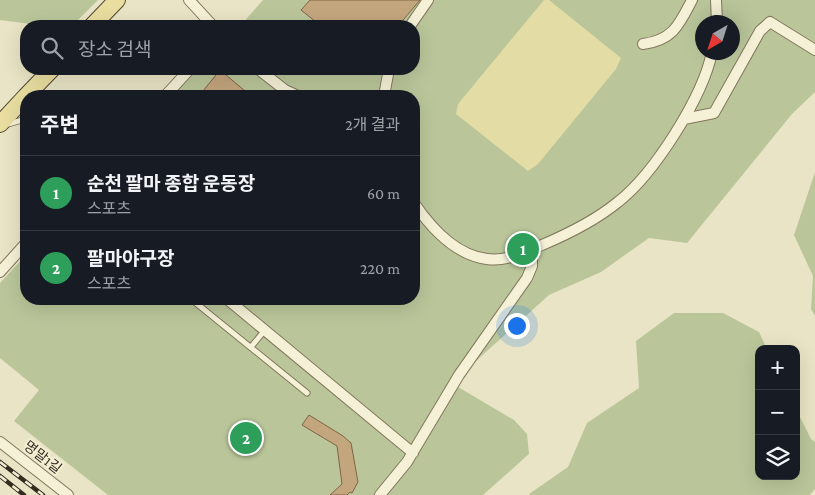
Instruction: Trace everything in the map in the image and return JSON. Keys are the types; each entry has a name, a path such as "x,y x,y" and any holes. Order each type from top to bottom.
{"main road":[{"path":"98,20 117,1"},
{"path":"32,90 46,75"},
{"path":"0,125 20,103"}],"street":[{"path":"189,0 207,20"},
{"path":"414,20 428,0"},
{"path":"643,44 658,42 666,37 680,22 692,0"},
{"path":"716,0 717,15"},
{"path":"684,119 714,113 760,31 770,22 815,50"},
{"path":"420,210 434,228 463,252 487,259 498,260 507,258 567,233 599,215 629,194 640,182 684,119 706,76 710,60"},
{"path":"171,90 184,75"},
{"path":"264,75 280,90"},
{"path":"385,90 388,75"},
{"path":"380,495 413,453 460,375 527,278 532,266 532,249"},
{"path":"0,272 20,250"},
{"path":"234,305 413,453"},
{"name":"명말1길","path":"0,442 68,495"}],"lane":[{"path":"0,125 20,121"},
{"path":"198,305 307,393"},
{"path":"251,347 265,330"}],"green space":[{"path":"0,0 98,0 78,20 20,20 20,23 0,20"},
{"path":"263,0 815,0 815,92 792,114 687,243 649,238 601,272 549,295 466,370 458,387 514,420 527,434 529,454 483,495 108,495 14,421 39,390 0,358 0,283 20,261 20,305 420,305 420,90 175,90 191,75 420,75 420,20 245,20"},
{"path":"815,172 815,316 811,309 813,276 794,235"},
{"path":"674,313 723,313 759,332 765,345 755,345 755,480 800,480 800,417 811,439 815,442 815,489 810,495 530,495 568,467 587,423 639,388 636,341"}],"sand":[{"path":"544,0 549,0 621,58 616,69 538,164 528,171 456,114 458,104"}],"building":[{"path":"310,0 420,0 403,20 314,20 301,10"},
{"path":"216,75 226,75 244,90 204,90"},
{"path":"309,415 351,443 358,482 352,493 350,492 347,495 330,495 342,484 337,446 302,425"}],"railway":[{"path":"0,462 43,495"},
{"path":"0,476 24,495"}],"place":[{"name":"순천 팔마 종합 운동장","path":"523,249"},
{"name":"팔마야구장","path":"246,438"}]}
